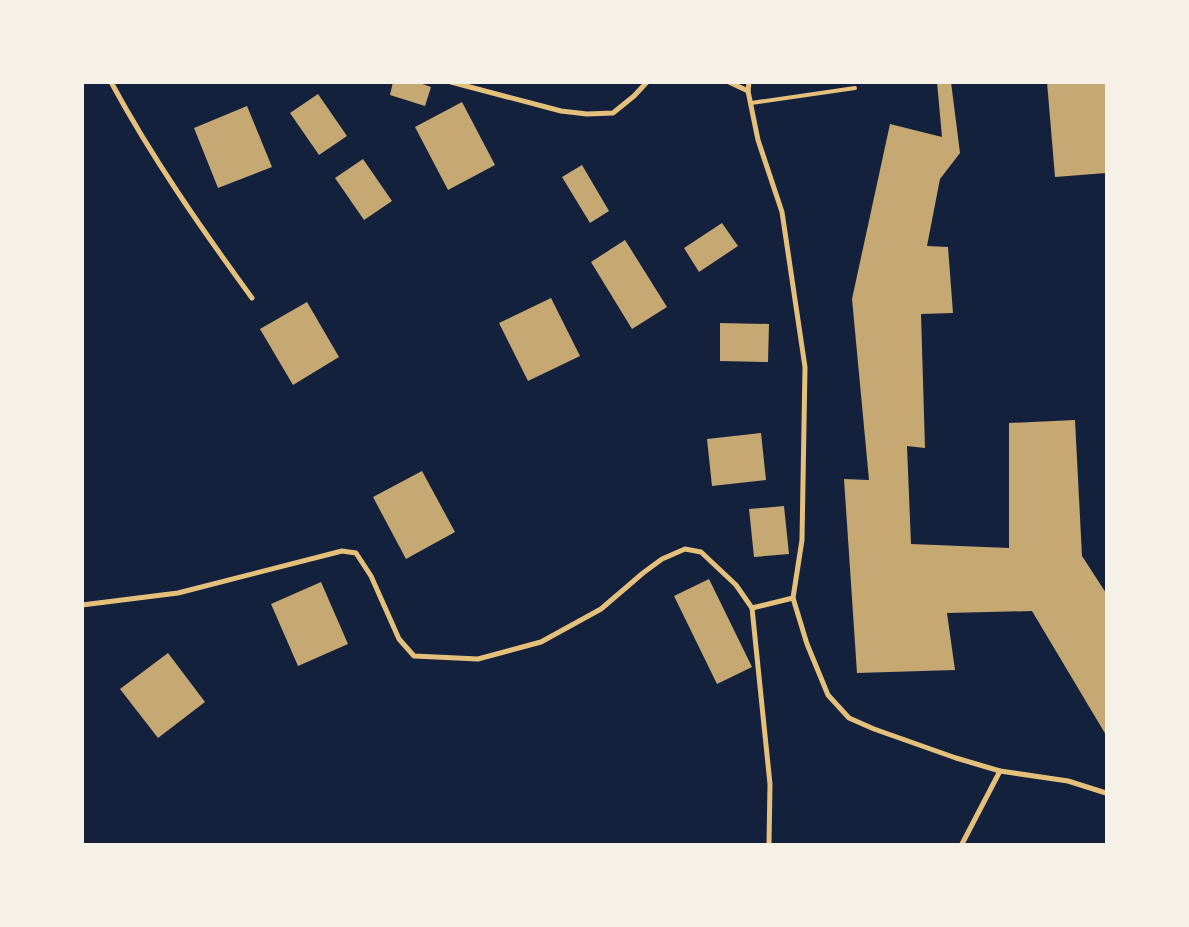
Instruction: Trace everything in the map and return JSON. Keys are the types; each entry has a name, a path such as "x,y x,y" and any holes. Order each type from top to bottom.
{"street":[{"path":"111,82 134,125 191,214 252,298"},
{"path":"452,82 561,111 587,114 613,113 634,96 647,82"},
{"path":"729,82 748,91"},
{"path":"749,82 748,91 758,140 782,212 805,367 802,540 793,598 807,644 828,695 849,718 874,729 956,758 1000,770 1068,781 1106,793"},
{"path":"82,605 178,593 342,551 356,553 371,576 399,640 414,656 478,659 541,642 601,609 662,559 685,549 701,552 736,585 752,608 770,784 769,844"},
{"path":"752,608 793,598"},
{"path":"962,844 1000,770"}],"lane":[{"path":"750,103 855,88"}],"building":[{"path":"393,82 417,82 431,87 425,106 390,95"},
{"path":"937,82 951,82 960,153 940,179 927,246 948,247 953,313 921,314 925,448 907,446 911,544 1009,548 1009,423 1075,420 1082,556 1106,593 1106,735 1032,611 947,613 955,670 857,673 844,479 869,480 852,299 890,124 942,137"},
{"path":"1047,82 1106,82 1106,173 1055,177"},
{"path":"318,94 347,136 319,155 290,113"},
{"path":"462,102 495,165 448,190 415,127"},
{"path":"247,106 272,167 218,188 194,128"},
{"path":"363,159 392,201 364,220 335,178"},
{"path":"582,165 609,211 590,223 562,177"},
{"path":"722,223 738,246 699,272 684,248"},
{"path":"625,240 667,307 632,329 591,262"},
{"path":"551,298 580,356 528,381 499,323"},
{"path":"307,302 339,357 293,385 260,329"},
{"path":"720,323 769,324 768,362 720,361"},
{"path":"761,433 766,480 712,486 707,439"},
{"path":"422,471 455,532 406,559 373,497"},
{"path":"784,506 789,554 754,557 749,509"},
{"path":"709,579 752,667 717,684 674,596"},
{"path":"321,582 348,644 298,666 271,604"},
{"path":"168,653 205,702 158,738 120,689"}]}
